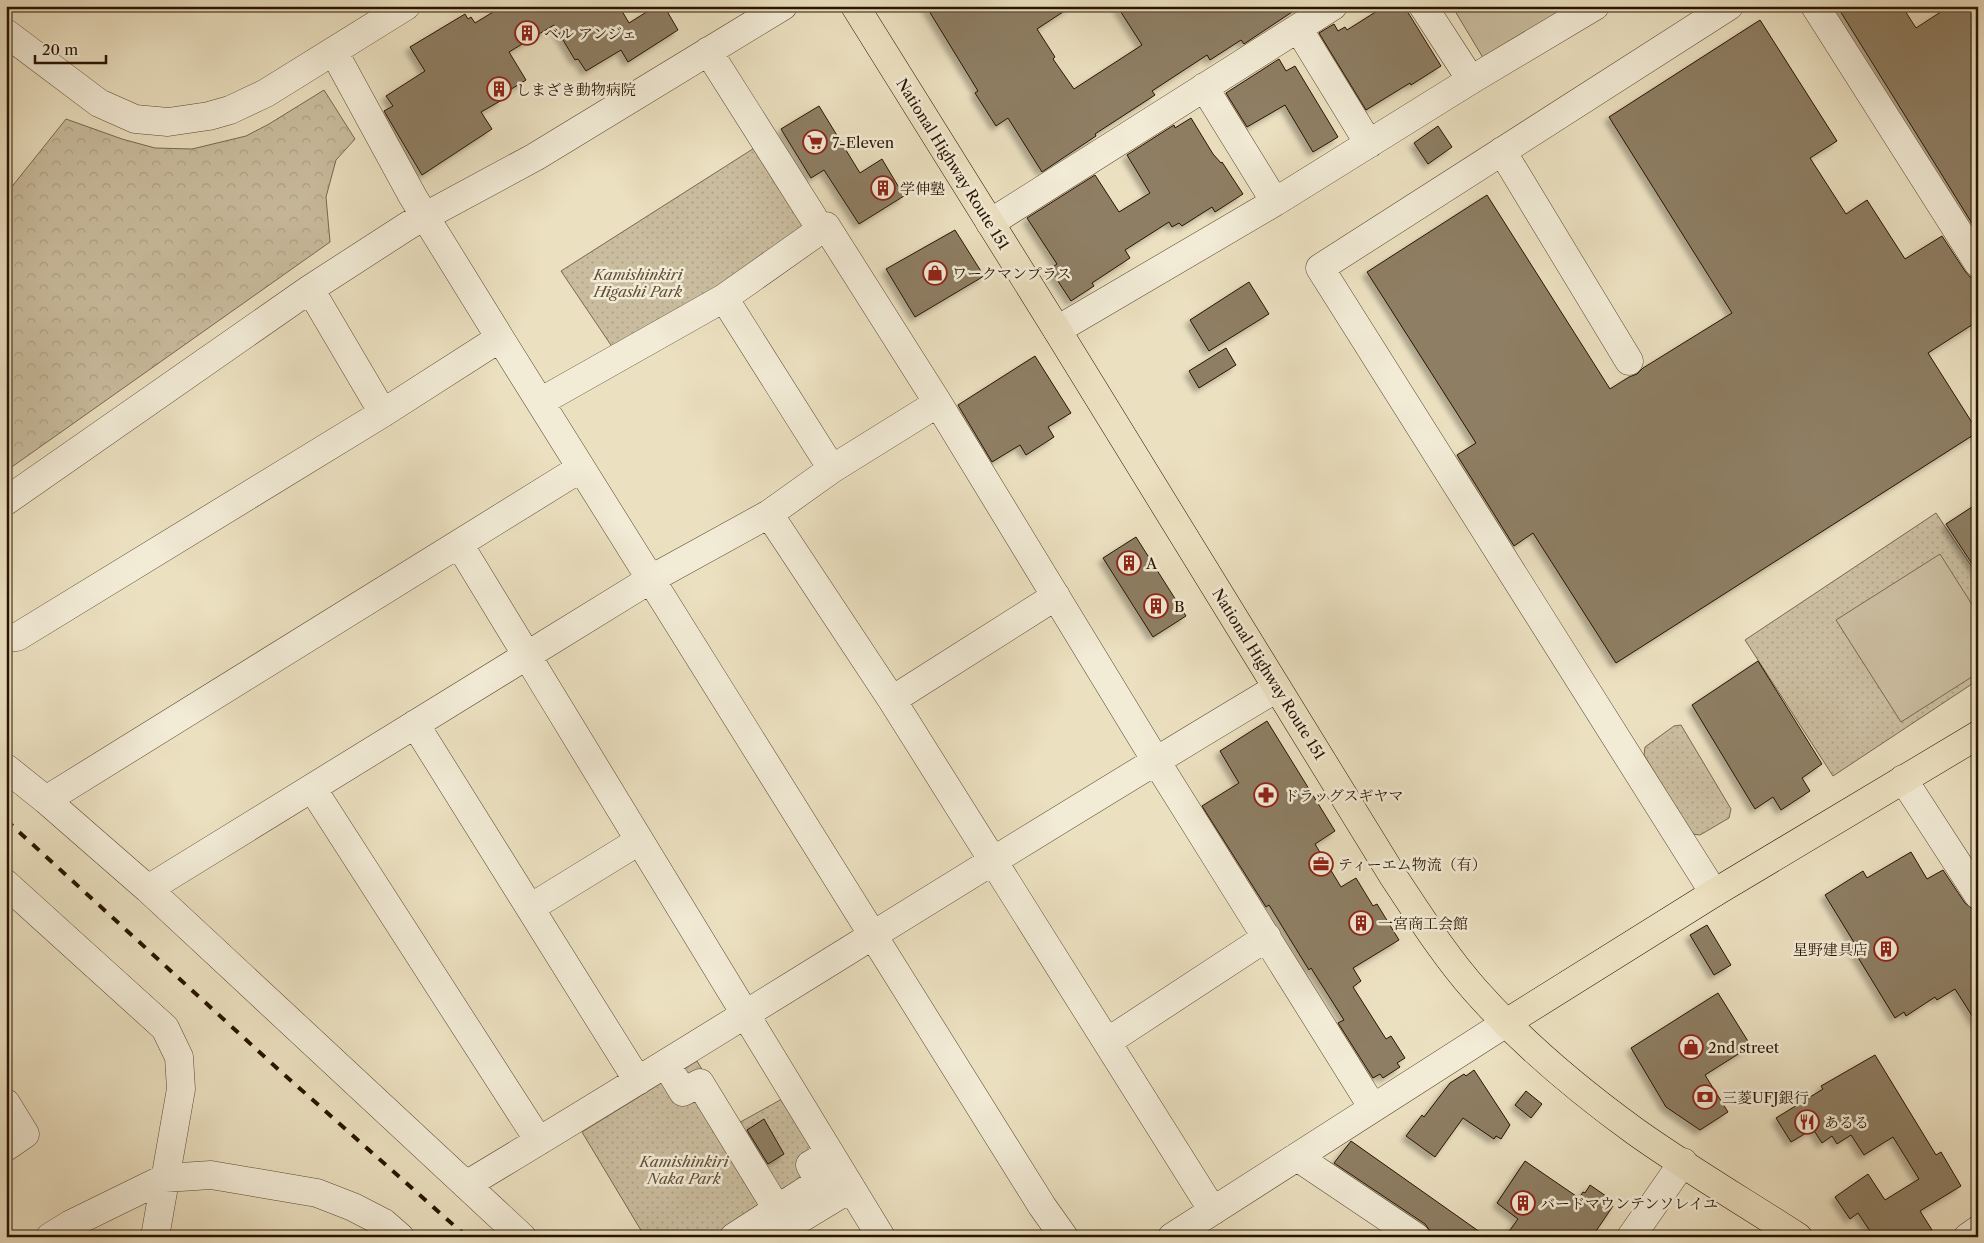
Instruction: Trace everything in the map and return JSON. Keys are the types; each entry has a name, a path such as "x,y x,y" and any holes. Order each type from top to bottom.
{"main road":[{"name":"National Highway Route 151","path":"855,6 1393,876 1436,941 1475,990 1506,1023 1552,1066 1636,1132 1798,1237"},
{"path":"1506,1023 1714,893 1978,735"}],"street":[{"path":"6,33 99,103 135,119 168,122 209,116 230,110 266,93 406,6"},
{"path":"6,501 310,289 425,216 535,157 783,6"},
{"path":"990,223 1333,6"},
{"path":"1424,6 1471,80"},
{"path":"1057,330 1276,202 1471,80 1595,6"},
{"path":"1714,893 1320,268 1728,6"},
{"path":"1815,6 1978,262"},
{"path":"1298,28 1369,144"},
{"path":"708,51 813,217"},
{"path":"334,52 425,216 500,338 1042,1206 1064,1237"},
{"path":"1204,87 1276,202"},
{"path":"1502,151 1629,361"},
{"path":"540,402 724,298 826,226 938,404 1156,761 1373,1108"},
{"path":"310,289 384,413"},
{"path":"724,298 832,469"},
{"path":"6,637 17,637 384,413 500,338"},
{"path":"148,889 652,579 770,514 832,469 938,404"},
{"path":"46,800 581,468"},
{"path":"770,514 892,700 1212,1211"},
{"path":"459,544 881,1237"},
{"path":"892,700 1056,596"},
{"path":"466,1185 666,1064 992,860 1277,688"},
{"path":"415,724 638,1081"},
{"path":"6,768 46,800 148,889 522,1237"},
{"path":"1903,779 1978,895"},
{"path":"312,788 539,1141"},
{"path":"530,908 639,841"},
{"path":"6,884 165,1028 173,1042 179,1057 181,1089 155,1237"},
{"path":"1107,1042 1267,937"},
{"path":"1172,1237 1506,1023"},
{"path":"666,1064 683,1092 700,1082 777,1209"},
{"path":"6,1103 25,1134 6,1146"},
{"path":"734,1237 819,1182 810,1165 830,1153"},
{"path":"1297,1157 1416,1237"},
{"path":"1631,1237 1683,1162"},
{"path":"50,1237 71,1224 165,1178 211,1174 317,1194 353,1207 384,1223 400,1237"},
{"path":"770,1237 851,1188"},
{"path":"1968,1237 1978,1230"}],"green space":[{"path":"1452,6 1576,6 1485,61"},
{"path":"324,90 355,139 336,160 326,197 330,242 6,471 6,194 66,119 122,139 155,148 192,149 246,136"},
{"name":"Kamishinkiri Higashi Park","path":"759,145 810,231 619,357 561,271"},
{"path":"1936,513 1978,576 1978,680 1833,776 1745,640"},
{"path":"1940,554 1978,614 1978,673 1901,722 1836,620"},
{"path":"1681,725 1731,809 1729,818 1700,835 1692,834 1644,755 1645,747 1674,726"},
{"name":"Kamishinkiri Naka Park","path":"697,1061 735,1125 782,1099 834,1185 753,1237 645,1237 582,1132"}],"building":[{"path":"503,6 619,6 629,23 656,6 664,6 678,30 628,62 621,50 586,71 578,59 575,60 554,25 509,52 526,80 500,96 502,100 481,112 492,129 422,175 384,111 393,106 386,96 425,71 410,47 465,14 468,19 471,17 475,23"},
{"path":"926,6 1072,6 1037,29 1055,57 1053,59 1074,89 1142,45 1117,6 1301,6 1244,44 1241,40 1210,60 1207,55 1152,91 1155,95 1095,134 1096,136 1042,172 1008,118 996,126 975,93 978,91"},
{"path":"1385,6 1404,6 1441,66 1366,110 1319,33 1334,24 1338,31 1345,27 1347,30"},
{"path":"1837,6 1902,6 1916,28 1950,6 1978,6 1978,233"},
{"path":"1760,20 1837,141 1810,158 1846,214 1867,200 1905,259 1942,236 1970,277 1978,278 1978,321 1928,353 1978,432 1616,663 1533,533 1514,546 1457,455 1476,443 1367,272 1487,195 1610,389 1637,374 1643,368 1732,313 1609,117"},
{"path":"1279,59 1286,71 1295,66 1338,137 1313,152 1285,105 1247,127 1226,93"},
{"path":"819,106 860,173 882,159 904,196 859,224 824,170 811,178 781,129"},
{"path":"1191,118 1213,154 1222,162 1243,194 1215,212 1212,207 1182,226 1179,223 1172,227 1169,222 1125,250 1130,258 1092,283 1094,286 1071,301 1050,269 1057,264 1027,218 1095,175 1119,212 1150,193 1127,155 1174,125 1175,128"},
{"path":"1438,126 1452,147 1428,164 1414,143"},
{"name":"ワークマンプラス","path":"955,230 984,276 915,317 886,269"},
{"path":"1249,282 1269,314 1209,351 1190,320"},
{"path":"1226,348 1236,365 1199,388 1189,371"},
{"path":"1035,356 1071,413 1048,427 1054,437 1026,455 1020,445 992,462 958,405"},
{"path":"1978,503 1978,573 1946,524"},
{"path":"1136,537 1186,616 1153,637 1103,558"},
{"path":"1758,661 1822,764 1802,778 1810,791 1781,810 1773,797 1755,809 1692,705"},
{"path":"1267,721 1335,831 1315,844 1341,887 1356,878 1373,906 1377,904 1399,940 1353,968 1361,981 1353,987 1386,1039 1391,1036 1405,1058 1397,1063 1400,1067 1383,1078 1380,1074 1373,1078 1338,1023 1344,1020 1311,968 1309,970 1269,905 1266,907 1202,806 1239,783 1220,751"},
{"path":"1911,852 1927,879 1943,870 1965,903 1978,916 1978,1025 1955,989 1937,1000 1935,997 1906,1016 1904,1012 1895,1018 1851,946 1855,944 1825,895 1863,871 1867,878"},
{"path":"1707,925 1731,965 1714,975 1690,935"},
{"name":"2nd street","path":"1718,993 1751,1046 1705,1075 1728,1112 1700,1130 1666,1107 1631,1048"},
{"path":"1875,1055 1936,1155 1941,1152 1961,1186 1920,1211 1932,1230 1921,1237 1874,1237 1858,1213 1850,1219 1835,1197 1868,1174 1885,1200 1919,1179 1893,1137 1864,1155 1851,1135 1837,1144 1832,1136 1822,1143 1813,1129 1791,1142 1776,1118 1823,1089 1821,1086"},
{"path":"1474,1070 1510,1125 1501,1139 1496,1136 1494,1139 1463,1118 1435,1157 1406,1136 1422,1115 1424,1117 1450,1083"},
{"path":"1526,1091 1542,1104 1531,1118 1515,1105"},
{"path":"764,1119 784,1154 768,1164 747,1130"},
{"path":"1351,1141 1487,1237 1439,1237 1430,1231 1425,1224 1334,1163"},
{"path":"1525,1161 1579,1198 1590,1185 1606,1196 1603,1199 1613,1206 1592,1237 1505,1237 1518,1219 1497,1203"}],"railway":[{"path":"6,820 279,1070 467,1237"}],"place":[{"name":"ベル アンジェ","path":"527,33"},
{"name":"しまざき動物病院","path":"499,89"},
{"name":"7-Eleven","path":"815,142"},
{"name":"学伸塾","path":"883,188"},
{"name":"ワークマンプラス","path":"935,273"},
{"name":"A","path":"1129,563"},
{"name":"B","path":"1156,606"},
{"name":"ドラッグスギヤマ","path":"1266,795"},
{"name":"ティーエム物流（有）","path":"1321,864"},
{"name":"一宮商工会館","path":"1361,923"},
{"name":"星野建具店","path":"1886,949"},
{"name":"2nd street","path":"1691,1047"},
{"name":"三菱UFJ銀行","path":"1705,1097"},
{"name":"あるる","path":"1807,1122"},
{"name":"バードマウンテンソレイユ","path":"1523,1203"}]}
